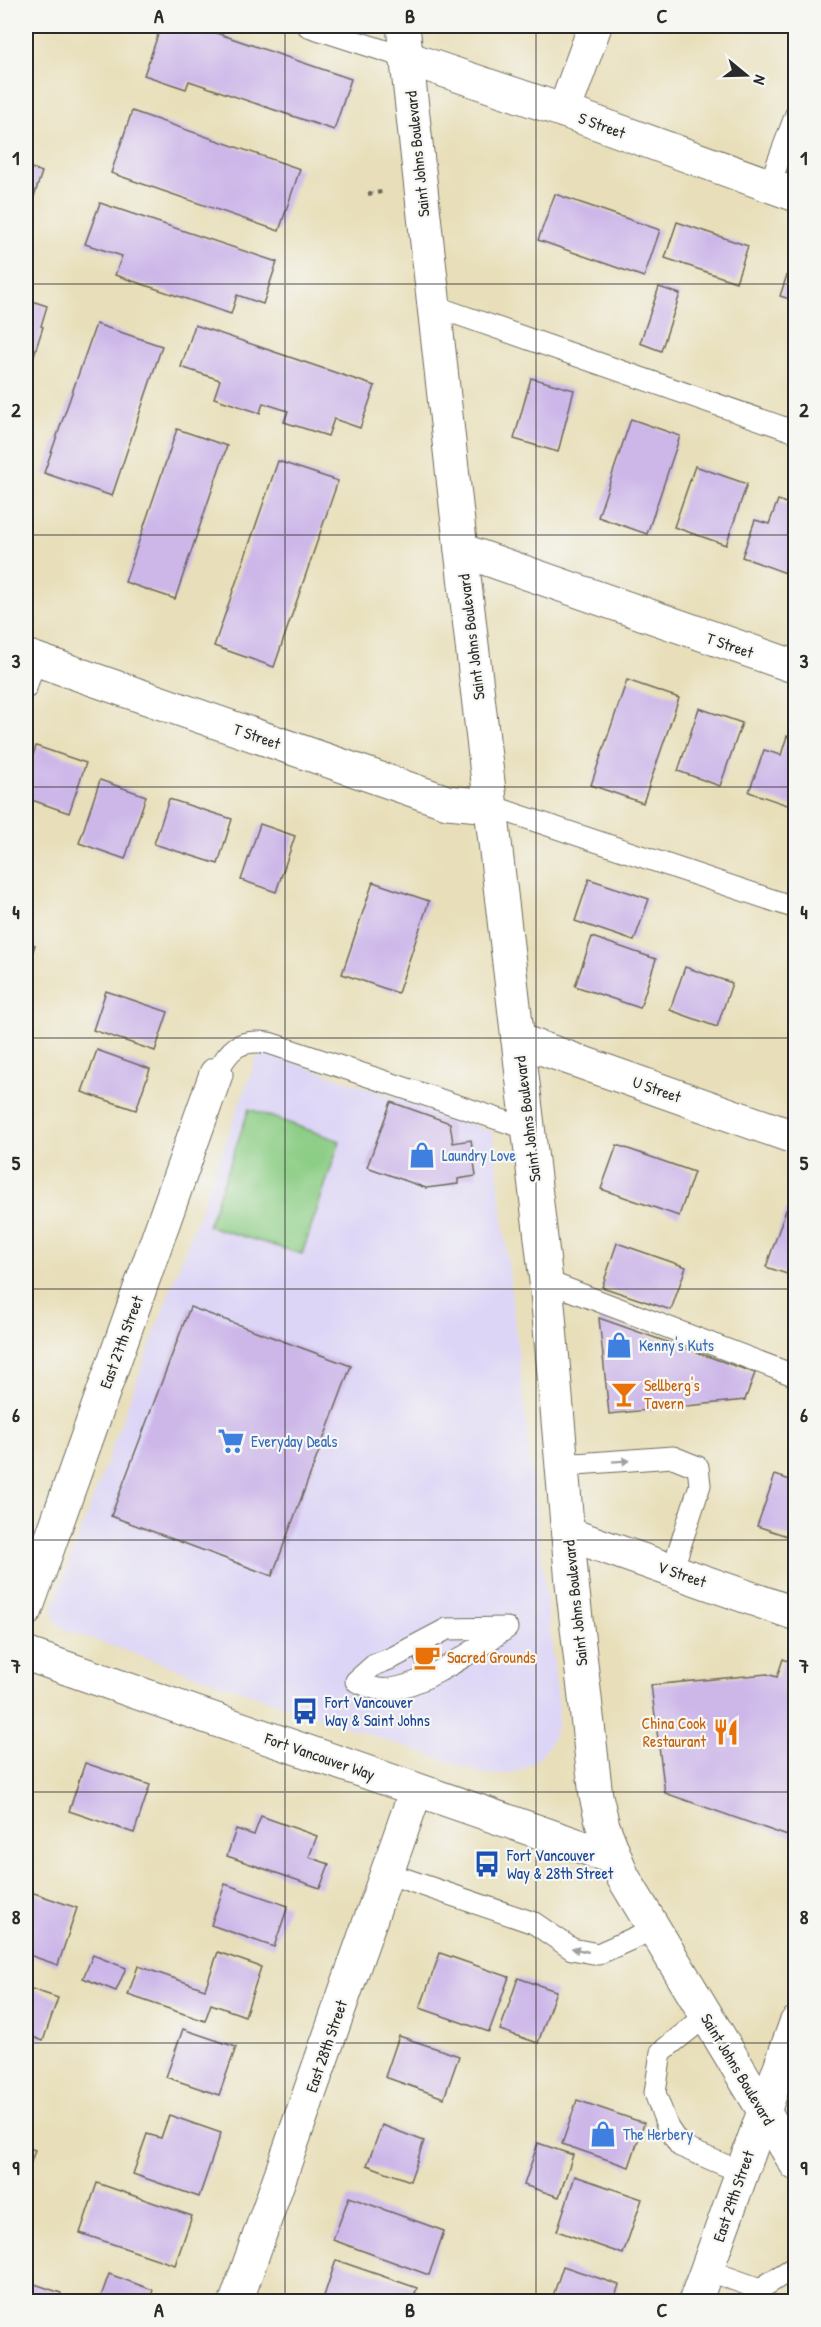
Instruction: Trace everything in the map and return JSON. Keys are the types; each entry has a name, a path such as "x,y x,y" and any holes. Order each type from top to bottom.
{"street":[{"name":"Saint Johns Boulevard","path":"404,26 461,550 546,1281 568,1534 596,1796 614,1858 795,2164"},
{"path":"564,111 595,26"},
{"name":"S Street","path":"407,58 564,111 782,190"},
{"name":"T Street","path":"461,550 795,668"},
{"name":"T Street","path":"29,668 447,802 491,806"},
{"name":"U Street","path":"518,1040 795,1138"},
{"name":"East 27th Street","path":"26,1610 216,1074"},
{"name":"V Street","path":"568,1534 795,1614"},
{"name":"Fort Vancouver Way","path":"26,1654 614,1858"},
{"name":"East 28th Street","path":"236,2301 416,1790"},
{"name":"East 29th Street","path":"695,2301 795,2023"}],"lane":[{"path":"308,26 407,58"},
{"path":"782,190 795,114"},
{"path":"434,306 795,432"},
{"path":"491,806 795,908"},
{"path":"216,1074 226,1054 240,1044 254,1040 528,1129"},
{"path":"546,1281 795,1376"},
{"path":"562,1465 673,1457 698,1467 700,1485 672,1570"},
{"path":"507,1628 463,1659 403,1687 378,1689 356,1682 374,1665 447,1629 507,1628"},
{"path":"387,1873 534,1923 572,1949 598,1954 654,1929"},
{"path":"706,2016 661,2052 655,2093 668,2128 680,2146 741,2172"},
{"path":"706,2270 757,2295 795,2266"}],"path":[{"path":"368,194 382,192"}],"shaded area":[{"path":"267,1053 493,1132 559,1709 557,1727 549,1745 537,1760 521,1770 503,1775 484,1774 65,1630 55,1620 52,1609 256,1059"}],"green space":[{"path":"249,1109 340,1141 302,1254 208,1226"}],"building":[{"path":"161,26 196,26 351,79 334,130 189,81 186,89 144,75"},
{"path":"132,111 300,169 279,231 111,173"},
{"path":"26,166 42,172 26,221"},
{"path":"555,194 660,230 644,277 538,240"},
{"path":"100,203 277,262 263,304 237,295 231,314 115,275 122,256 85,244"},
{"path":"677,222 748,246 736,282 665,258"},
{"path":"796,251 796,301 780,296"},
{"path":"659,287 680,294 661,351 640,343"},
{"path":"26,299 47,306 41,326 43,327 26,380"},
{"path":"96,324 162,346 112,496 44,473"},
{"path":"195,325 375,386 360,428 334,419 328,436 284,422 288,411 263,403 260,413 214,398 220,380 181,367"},
{"path":"531,378 574,390 558,452 514,439"},
{"path":"631,419 680,436 647,534 598,517"},
{"path":"177,429 227,446 175,599 125,582"},
{"path":"278,461 338,481 274,667 214,646"},
{"path":"695,466 747,484 726,545 674,527"},
{"path":"778,500 796,507 796,571 794,576 742,557 755,520 769,524"},
{"path":"627,680 679,698 643,803 591,785"},
{"path":"699,708 742,723 720,786 678,771"},
{"path":"787,736 796,739 796,808 749,792 764,750 781,755"},
{"path":"36,746 86,763 69,813 26,798 26,777"},
{"path":"100,780 146,796 125,859 79,843"},
{"path":"169,799 232,819 218,864 154,844"},
{"path":"260,824 295,836 276,892 241,880"},
{"path":"589,879 649,899 634,941 575,921"},
{"path":"373,882 429,901 398,993 342,974"},
{"path":"592,937 656,959 640,1008 575,986"},
{"path":"26,941 35,945 26,972"},
{"path":"685,967 732,983 717,1027 670,1010"},
{"path":"106,991 168,1012 155,1051 93,1030"},
{"path":"97,1050 150,1069 136,1110 82,1092"},
{"name":"Laundry Love","path":"391,1102 450,1123 453,1143 471,1140 476,1176 458,1179 458,1184 426,1188 367,1167"},
{"path":"617,1145 694,1172 679,1216 601,1189"},
{"path":"786,1210 796,1214 796,1277 766,1267"},
{"path":"617,1243 686,1267 671,1310 602,1287"},
{"name":"Everyday Deals","path":"190,1307 351,1366 272,1576 111,1516"},
{"path":"599,1318 755,1373 745,1400 609,1414"},
{"path":"775,1475 796,1482 796,1539 757,1526"},
{"name":"Sacred Grounds","path":"434,1645 441,1658 419,1669 413,1657"},
{"name":"China Cook Restaurant","path":"783,1659 796,1664 796,1780 794,1785 796,1785 796,1839 665,1793 651,1685 767,1674 777,1677"},
{"path":"85,1763 150,1785 134,1833 69,1811"},
{"path":"261,1816 317,1836 309,1857 329,1864 320,1888 227,1856 236,1829 254,1835"},
{"path":"225,1884 288,1906 274,1947 211,1925"},
{"path":"31,1892 77,1908 58,1965 26,1954 26,1908"},
{"path":"218,1952 261,1967 245,2016 211,2004 205,2021 128,1995 138,1966 205,1989"},
{"path":"440,1953 509,1977 489,2032 420,2008"},
{"path":"93,1955 126,1968 116,1991 83,1978"},
{"path":"518,1978 556,1991 538,2043 500,2030"},
{"path":"26,1987 58,1998 43,2041 26,2034"},
{"path":"183,2029 236,2047 219,2095 166,2077"},
{"path":"399,2036 459,2056 444,2098 385,2077"},
{"name":"The Herbery","path":"577,2100 644,2123 629,2167 562,2144"},
{"path":"169,2115 221,2133 199,2197 133,2174 147,2134 161,2138"},
{"path":"382,2125 424,2141 410,2181 367,2165"},
{"path":"538,2143 573,2155 559,2197 524,2185"},
{"path":"26,2147 35,2150 26,2177"},
{"path":"575,2176 642,2199 623,2254 557,2231"},
{"path":"97,2183 192,2216 175,2265 80,2233"},
{"path":"349,2197 444,2231 429,2275 333,2240"},
{"path":"336,2260 417,2288 412,2302 322,2302"},
{"path":"563,2266 619,2285 613,2302 551,2302"},
{"path":"109,2274 153,2290 149,2302 99,2302"},
{"path":"26,2281 61,2293 58,2302 26,2302"}],"place":[{"name":"Laundry Love","path":"422,1155"},
{"name":"Kenny's Kuts","path":"619,1345"},
{"name":"Sellberg's Tavern","path":"624,1394"},
{"name":"Everyday Deals","path":"231,1441"},
{"name":"Sacred Grounds","path":"427,1657"},
{"name":"Fort Vancouver Way & Saint Johns","path":"305,1711"},
{"name":"China Cook Restaurant","path":"726,1732"},
{"name":"Fort Vancouver Way & 28th Street","path":"487,1864"},
{"name":"The Herbery","path":"603,2134"}]}
